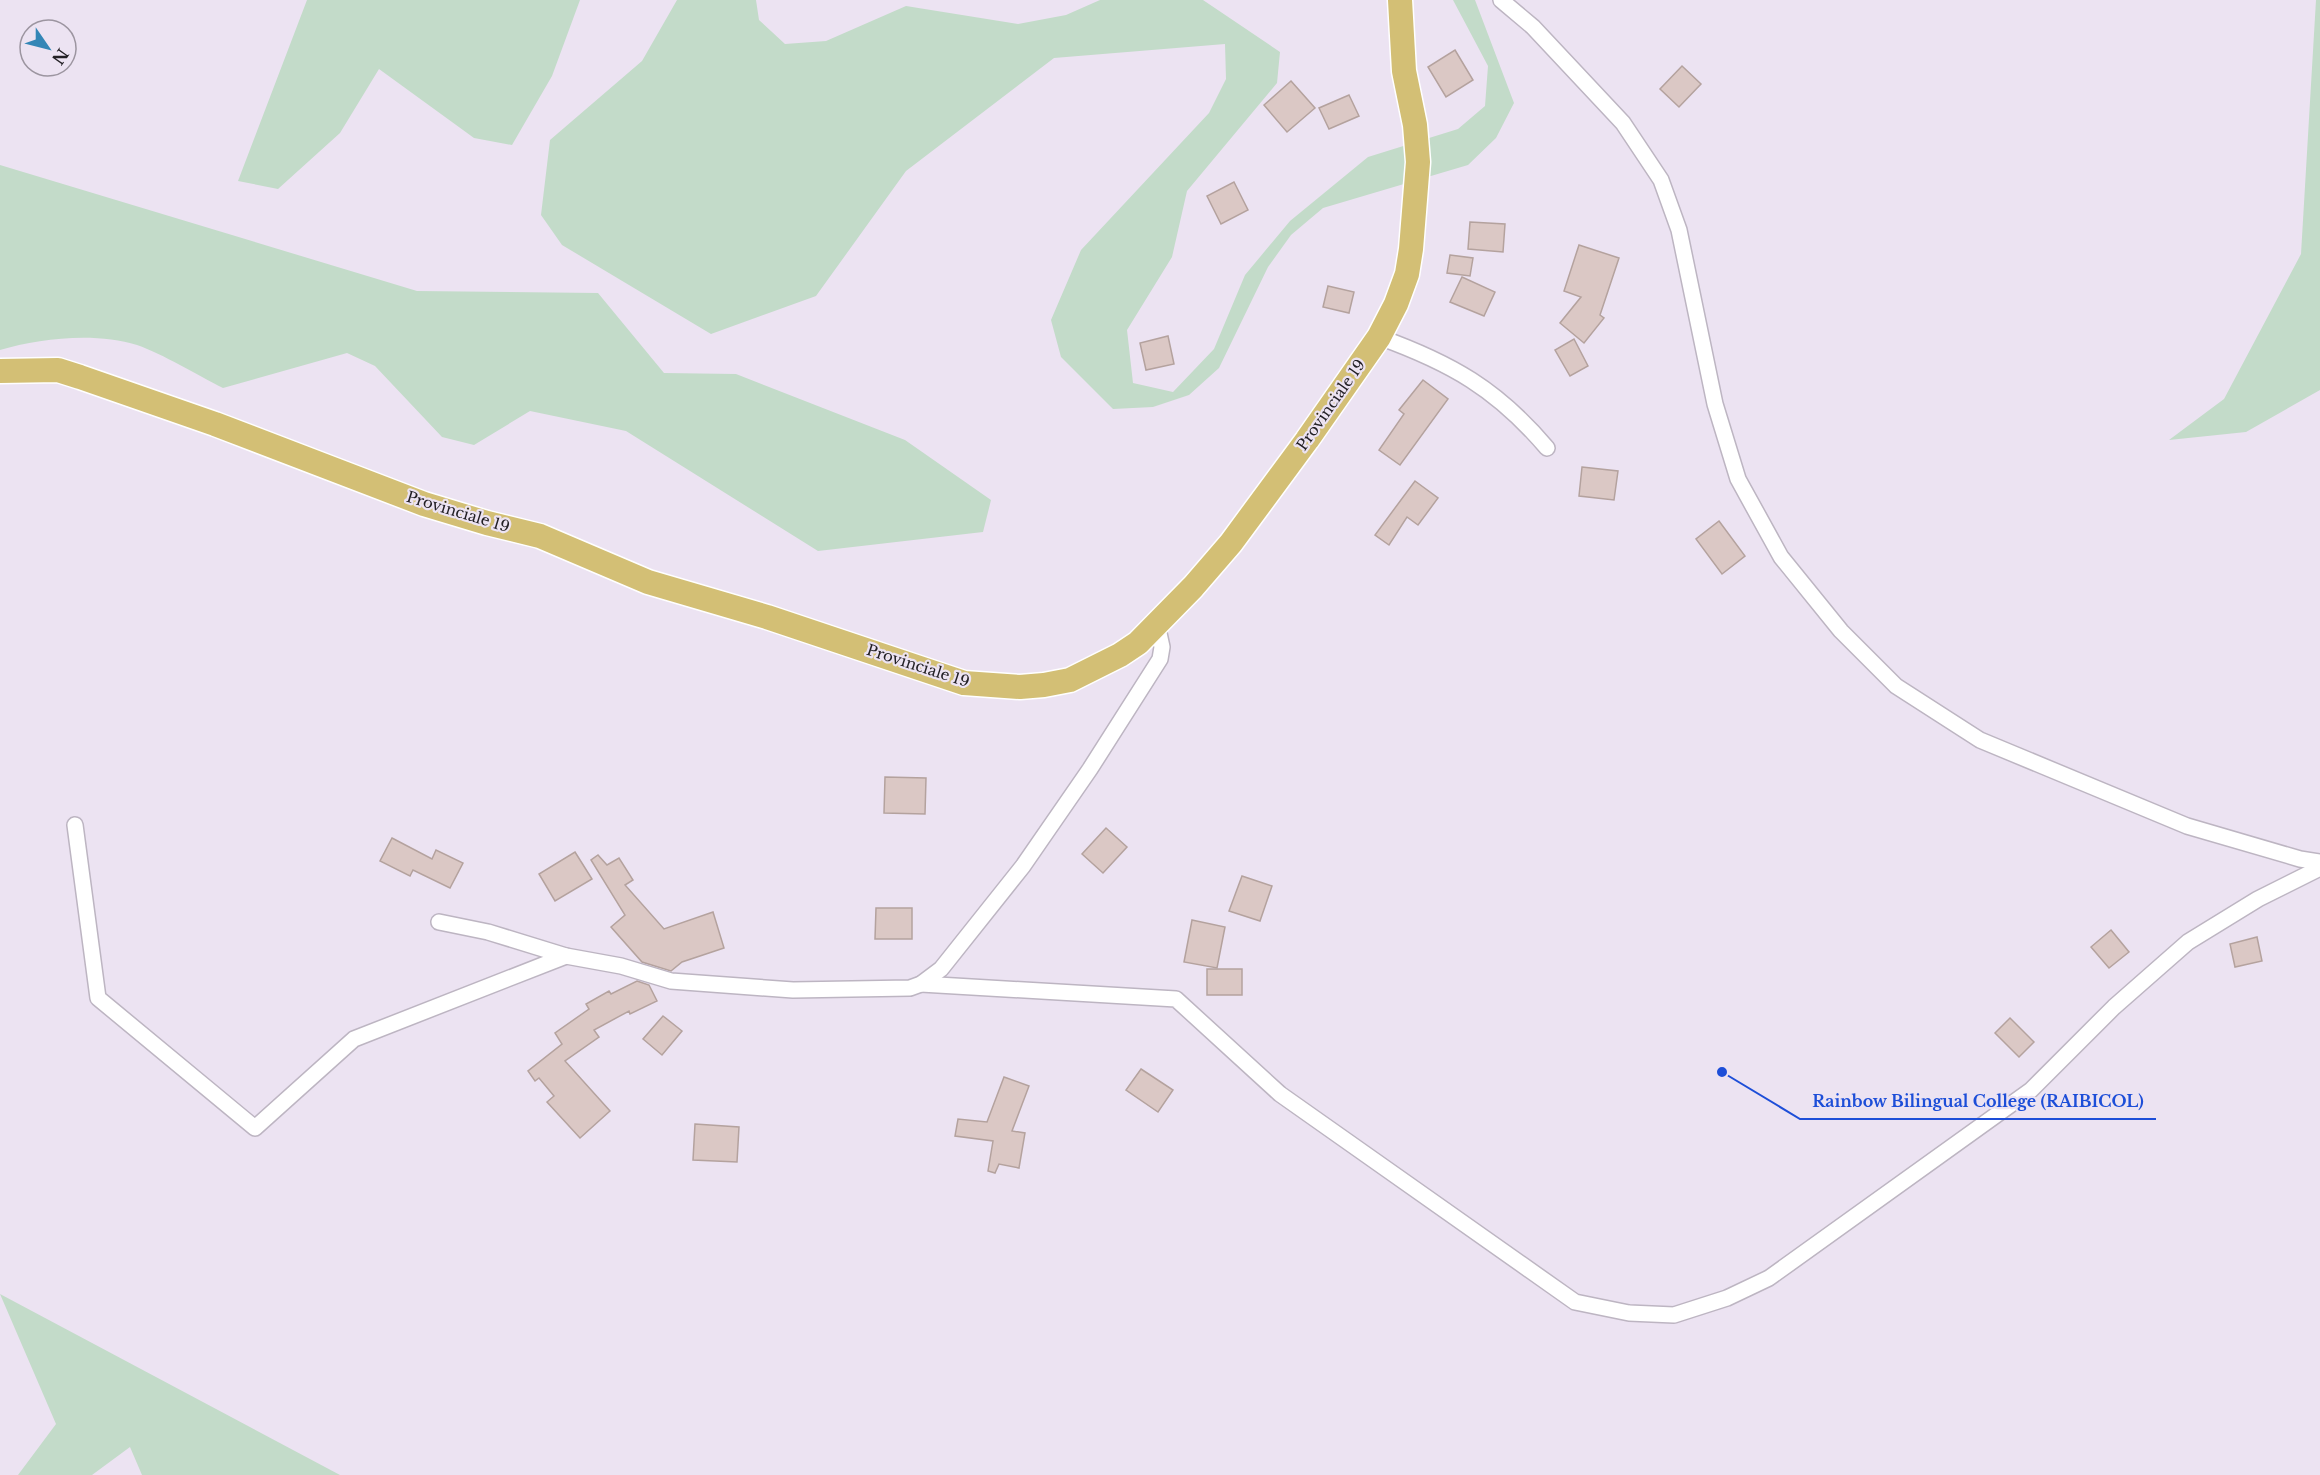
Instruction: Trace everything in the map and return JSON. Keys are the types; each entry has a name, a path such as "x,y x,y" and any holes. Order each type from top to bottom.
{"main road":[{"name":"Provinciale 19","path":"0,371 58,370 80,376 215,424 424,504 540,536 648,582 767,617 964,683 1020,687 1070,680 1129,649 1193,587 1230,543 1307,440 1378,338 1396,304 1407,274 1415,220 1418,162 1415,125 1404,71 1400,0"}],"street":[{"path":"1501,0 1533,27 1623,123 1661,180 1678,230 1714,404 1738,479 1781,557 1841,631 1896,686 1980,740 2187,826 2301,859 2320,862"},
{"path":"1378,338 1433,358 1487,389 1531,429 1547,448"},
{"path":"439,922 488,932 566,956 621,966 671,981 793,990 910,988 921,984 940,969 1023,866 1090,770 1160,659 1162,647 1157,624"},
{"path":"75,825 98,998 255,1128 354,1039 566,956"},
{"path":"921,984 1176,999 1280,1094 1575,1302 1629,1313 1674,1314 1727,1298 1778,1271 2031,1090 2114,1007 2188,942 2258,898 2320,868"}],"green space":[{"path":"307,0 580,0 552,76 512,145 474,138 379,69 340,133 278,189 238,181"},
{"path":"677,0 756,0 759,20 785,44 826,41 906,6 1018,24 1066,15 1100,0 1203,0 1280,52 1277,83 1187,191 1172,257 1127,330 1133,383 1173,392 1214,349 1245,275 1290,221 1368,157 1458,129 1485,106 1488,66 1453,0 1475,0 1514,103 1496,138 1468,165 1323,208 1291,235 1268,267 1219,368 1189,395 1153,407 1113,409 1061,357 1051,320 1081,250 1209,113 1226,79 1225,44 1054,58 906,171 816,296 711,334 562,245 541,215 550,140 642,61"},
{"path":"2316,0 2320,0 2320,390 2246,432 2169,440 2224,399 2301,254"},
{"path":"0,165 417,291 598,293 664,373 736,374 905,440 991,500 983,532 818,551 626,431 530,411 474,445 442,437 375,366 347,353 223,388 158,354 121,341 68,338 33,342 0,350"},
{"path":"0,1294 340,1475 142,1475 130,1447 92,1475 18,1475 56,1424"}],"building":[{"path":"1455,50 1473,80 1446,97 1428,67"},
{"path":"1682,66 1701,84 1679,107 1660,89"},
{"path":"1291,81 1315,108 1287,132 1264,105"},
{"path":"1349,95 1359,116 1329,129 1319,108"},
{"path":"1234,182 1248,210 1221,224 1207,196"},
{"path":"1470,222 1505,224 1503,252 1468,249"},
{"path":"1579,245 1619,258 1600,315 1604,318 1584,343 1560,323 1581,297 1564,291"},
{"path":"1450,255 1473,258 1470,276 1447,273"},
{"path":"1462,277 1495,292 1484,316 1450,302"},
{"path":"1328,286 1354,292 1349,313 1323,307"},
{"path":"1168,336 1174,364 1146,370 1140,343"},
{"path":"1574,339 1588,366 1570,376 1555,350"},
{"path":"1423,380 1448,399 1400,465 1379,450 1404,414 1399,410"},
{"path":"1582,467 1618,471 1614,500 1579,496"},
{"path":"1415,481 1438,498 1418,525 1407,517 1389,545 1375,535"},
{"path":"1719,521 1745,556 1722,574 1696,539"},
{"path":"885,777 926,778 925,814 884,813"},
{"path":"1106,828 1127,847 1103,873 1082,854"},
{"path":"392,838 432,859 436,850 463,863 450,888 413,870 410,876 380,861"},
{"path":"575,852 592,879 555,901 539,874"},
{"path":"598,855 607,865 619,858 633,880 625,885 664,929 713,912 724,948 682,962 671,971 642,962 611,927 625,915 591,860"},
{"path":"1242,876 1272,886 1260,921 1229,911"},
{"path":"876,908 912,908 912,939 875,939"},
{"path":"1192,920 1225,927 1217,968 1184,962"},
{"path":"2111,930 2129,952 2109,968 2091,947"},
{"path":"2257,937 2262,961 2235,967 2230,944"},
{"path":"1207,969 1242,969 1242,995 1207,995"},
{"path":"637,981 649,985 657,1001 630,1014 629,1011 594,1030 599,1037 565,1061 610,1111 580,1138 547,1102 554,1096 539,1078 535,1081 528,1071 562,1044 555,1033 589,1009 586,1004 609,991 611,994"},
{"path":"663,1016 682,1031 662,1055 643,1039"},
{"path":"2010,1018 2034,1042 2019,1057 1995,1033"},
{"path":"1141,1069 1173,1090 1158,1112 1126,1090"},
{"path":"1004,1077 1029,1086 1012,1131 1025,1133 1019,1168 999,1164 995,1173 988,1171 993,1141 955,1136 958,1119 987,1122"},
{"path":"695,1124 739,1127 737,1162 693,1160"}],"place":[{"name":"Rainbow Bilingual College (RAIBICOL)","path":"1722,1072"}]}
